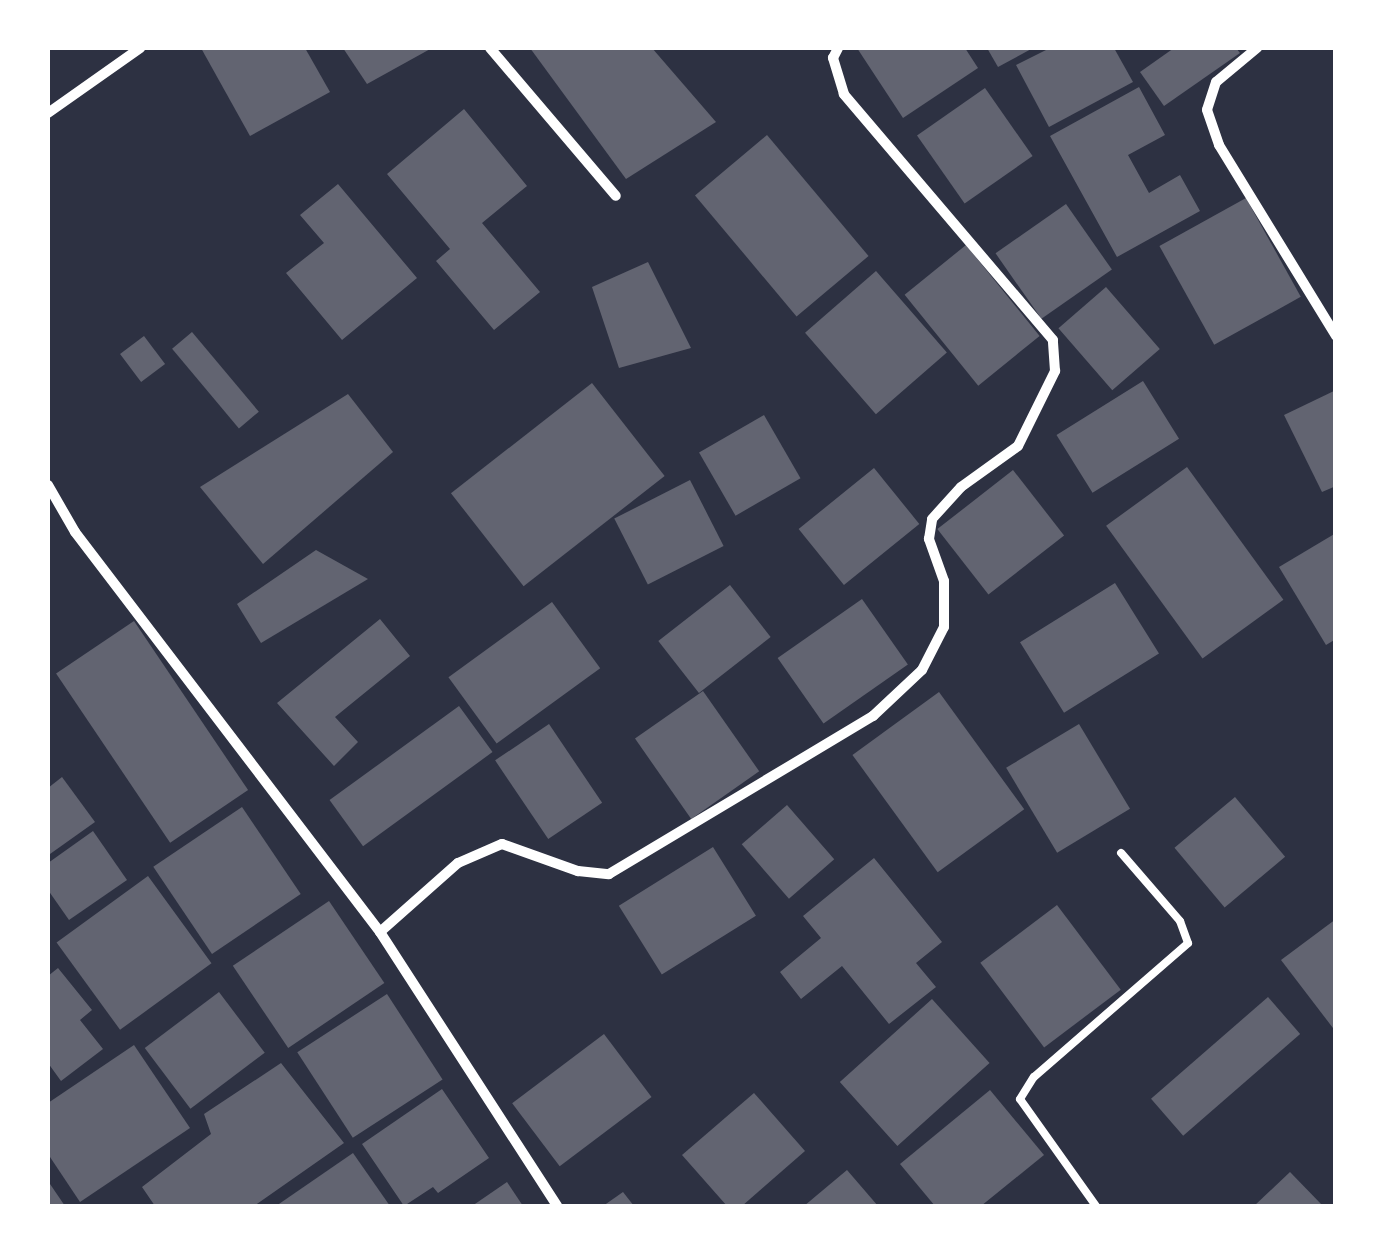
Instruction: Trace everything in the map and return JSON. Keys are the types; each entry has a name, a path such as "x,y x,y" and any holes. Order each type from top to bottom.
{"street":[{"path":"48,113 140,48"},
{"path":"490,48 616,196"},
{"path":"380,932 458,863 502,844 609,874 873,716 922,670 944,627 944,581 928,540 932,519 960,487 1018,446 1056,370 1053,340 844,94 833,58 838,48"},
{"path":"1257,48 1216,82 1207,110 1219,145 1336,336"},
{"path":"48,485 75,532 380,932 557,1206"}],"lane":[{"path":"1096,1206 1020,1099 1034,1078 1188,942 1180,921 1120,853"}],"building":[{"path":"201,48 305,48 330,92 250,136"},
{"path":"343,48 432,48 367,84"},
{"path":"530,48 652,48 716,122 626,179"},
{"path":"857,48 965,48 978,68 903,118"},
{"path":"987,48 1033,48 998,67"},
{"path":"1050,48 1114,48 1133,82 1049,127 1016,65"},
{"path":"1174,48 1236,48 1240,53 1164,106 1140,72"},
{"path":"1139,87 1165,135 1128,155 1149,193 1180,175 1200,211 1117,257 1050,136"},
{"path":"985,88 1033,156 965,204 917,136"},
{"path":"464,109 527,186 482,223 540,292 494,330 436,261 450,249 387,174"},
{"path":"767,135 869,256 797,316 695,195"},
{"path":"338,184 417,278 342,340 286,273 324,243 300,215"},
{"path":"1246,198 1301,297 1214,345 1159,246"},
{"path":"1066,204 1112,270 1041,319 996,253"},
{"path":"966,245 1040,336 978,386 905,295"},
{"path":"648,262 691,348 619,368 592,287"},
{"path":"876,271 947,353 876,414 805,333"},
{"path":"1106,287 1160,349 1112,390 1058,328"},
{"path":"192,332 259,412 239,428 172,349"},
{"path":"144,336 165,364 141,382 120,354"},
{"path":"1143,381 1179,439 1093,493 1056,435"},
{"path":"592,383 665,476 524,586 451,493"},
{"path":"1336,390 1336,486 1322,492 1284,415"},
{"path":"348,394 393,452 263,564 200,487"},
{"path":"764,415 801,478 736,516 699,453"},
{"path":"1187,467 1283,600 1202,658 1106,526"},
{"path":"874,468 919,524 844,585 799,529"},
{"path":"1013,470 1064,535 988,595 937,529"},
{"path":"690,480 724,546 648,585 614,519"},
{"path":"1336,533 1336,639 1326,645 1279,567"},
{"path":"316,550 368,579 261,643 237,604"},
{"path":"1115,583 1159,653 1064,713 1020,642"},
{"path":"730,585 771,637 699,693 658,641"},
{"path":"862,599 908,665 824,724 778,658"},
{"path":"552,602 600,668 497,744 448,677"},
{"path":"380,619 410,656 335,717 358,742 334,766 277,703"},
{"path":"134,621 248,790 170,843 56,674"},
{"path":"703,691 759,771 691,819 635,739"},
{"path":"939,692 1024,809 938,872 852,755"},
{"path":"459,706 493,752 363,846 330,800"},
{"path":"549,724 602,803 548,839 495,760"},
{"path":"1079,724 1130,809 1057,853 1006,768"},
{"path":"62,777 95,822 50,854 48,788"},
{"path":"1235,797 1285,857 1225,908 1174,848"},
{"path":"787,805 834,859 789,899 742,844"},
{"path":"242,807 301,894 212,954 153,867"},
{"path":"93,831 127,880 69,920 48,890 48,863"},
{"path":"713,847 756,916 662,975 619,906"},
{"path":"874,858 942,942 916,963 936,987 889,1024 842,966 801,999 780,972 821,938 803,916"},
{"path":"148,876 211,963 120,1030 57,942"},
{"path":"329,901 384,983 288,1048 233,966"},
{"path":"1057,905 1121,990 1044,1047 980,963"},
{"path":"1336,919 1336,1032 1281,960"},
{"path":"58,968 92,1010 80,1020 103,1049 61,1081 48,1063 48,976"},
{"path":"219,992 265,1053 190,1109 145,1048"},
{"path":"387,994 443,1080 353,1138 297,1052"},
{"path":"1268,997 1300,1034 1183,1136 1151,1099"},
{"path":"932,999 990,1063 897,1146 840,1082"},
{"path":"604,1034 652,1097 560,1166 512,1103"},
{"path":"134,1045 190,1128 80,1202 48,1154 48,1103"},
{"path":"281,1063 344,1143 254,1206 155,1206 142,1187 211,1134 204,1114"},
{"path":"442,1089 489,1158 438,1193 433,1187 404,1206 362,1144"},
{"path":"990,1090 1044,1155 981,1206 935,1206 900,1164"},
{"path":"754,1093 805,1151 742,1206 727,1206 682,1155"},
{"path":"353,1153 390,1206 276,1206"},
{"path":"847,1170 878,1206 804,1206"},
{"path":"1290,1172 1323,1206 1254,1206"},
{"path":"507,1182 523,1206 472,1206"},
{"path":"50,1184 65,1206 48,1206"},
{"path":"623,1192 634,1206 603,1206"}]}
